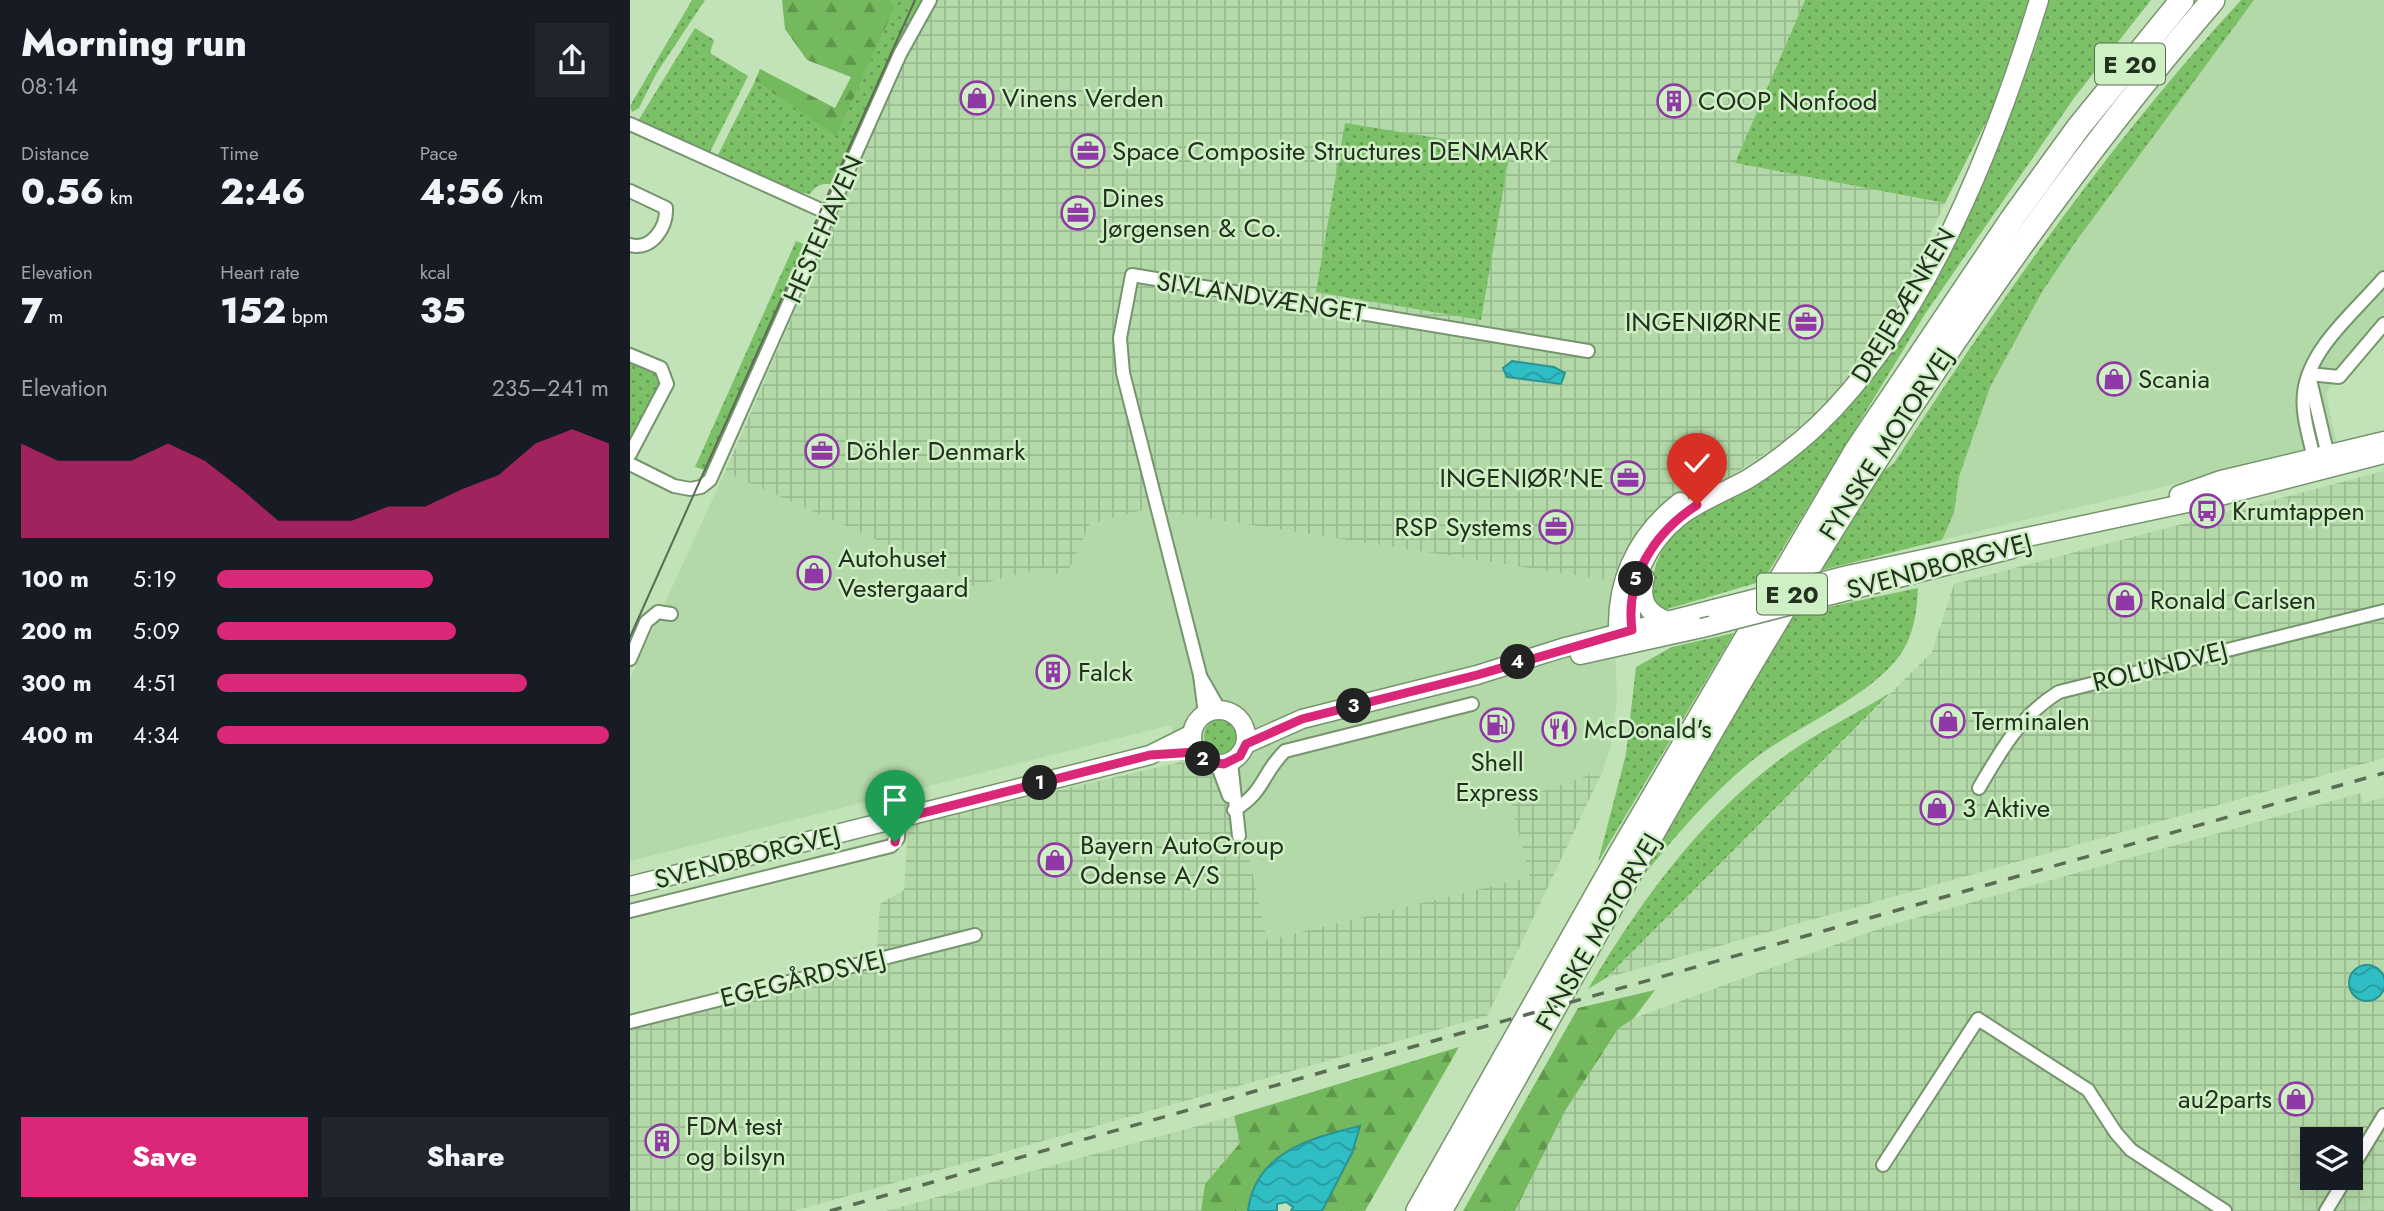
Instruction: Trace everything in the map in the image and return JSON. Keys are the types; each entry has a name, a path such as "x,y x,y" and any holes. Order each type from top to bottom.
{"highway":[{"path":"2078,128 2140,37 2170,0"},
{"name":"FYNSKE MOTORVEJ","path":"1418,1211 1616,861 1856,451 1925,344 2078,128 2182,0"},
{"name":"FYNSKE MOTORVEJ","path":"1440,1211 1751,663 1872,462 2040,217 2150,74 2210,5"}],"main road":[{"name":"DREJEBÆNKEN","path":"1622,639 1642,562 1673,522 1697,505 1758,472 1807,435 1847,396 1906,310 1945,240 1982,161 2021,59 2039,0"},
{"name":"SVENDBORGVEJ","path":"1622,639 1668,621 1848,575 2220,496 2384,442"},
{"name":"SVENDBORGVEJ","path":"2322,462 2384,454"},
{"path":"1622,639 1617,612 1627,572 1636,552 1660,519 1690,496 1778,456"},
{"path":"1668,621 1650,612 1644,600 1643,586 1648,567 1673,522"},
{"name":"SVENDBORGVEJ","path":"1246,744 1302,719 1622,639 1702,628 1994,555 2072,528"},
{"path":"1228,710 1242,721 1246,744 1240,756 1224,763 1208,762 1194,743 1197,721 1212,711 1228,710"},
{"name":"SVENDBORGVEJ","path":"1242,721 1302,719"},
{"name":"SVENDBORGVEJ","path":"632,886 1194,743"}],"street":[{"name":"HESTEHAVEN","path":"630,464 670,484 690,489 705,485 720,460 900,54 930,0"},
{"path":"630,124 830,214"},
{"path":"630,191 658,202 666,208 667,218 650,243 639,248 630,246"},
{"name":"SIVLANDVÆNGET","path":"1212,711 1200,675 1123,373 1120,338 1132,275 1588,351"},
{"path":"2322,462 2309,374 2321,351 2384,278"},
{"path":"2309,374 2339,377 2384,324"},
{"path":"630,355 662,368 667,384 630,454"},
{"name":"ROLUNDVEJ","path":"1979,788 2022,721 2042,702 2059,692 2384,611"},
{"path":"630,659 646,622 658,612 671,614"},
{"path":"1234,810 1252,800 1272,763 1285,751 1472,704"},
{"path":"1224,763 1239,836"},
{"name":"SVENDBORGVEJ","path":"630,911 891,846 898,838 899,819"},
{"name":"EGEGÅRDSVEJ","path":"630,1022 975,935"},
{"path":"1883,1165 1978,1019 2088,1090 2130,1150 2225,1211"},
{"path":"2363,1150 2384,1115"},
{"path":"2326,1211 2339,1190"}],"shaded area":[{"path":"937,0 1805,0 1735,163 1945,203 1890,321 1860,369 1815,421 1728,478 1663,504 1623,553 1613,581 1147,509 1090,524 1065,578 1044,568 969,587 967,580 725,472 899,71"},
{"path":"2254,0 2384,0 2384,317 2346,361 2326,394 2337,445 1942,540 1954,513 1959,477 1990,387 2042,292 2094,216"},
{"path":"2384,471 2384,758 1606,978 1932,652 1954,584"},
{"path":"725,472 967,580 969,587 1044,568 1065,578 1090,524 1147,509 1613,581 1617,701 1611,745 1603,770 1511,802 1531,877 1266,940 1231,775 1181,762 1171,725 630,861 630,679"},
{"path":"1181,762 1231,775 1267,940 1530,877 1511,802 1603,770 1487,1016 794,1211 630,1211 630,1029 876,963 880,904 904,890 908,825"},
{"path":"2361,793 2363,803 2384,797 2384,1211 1515,1211 1565,1111 1618,1029 1634,1018 1884,927"},
{"path":"1234,1116 1240,1143 1205,1184 1201,1211 886,1211"}],"green space":[{"path":"692,0 705,0 656,74 639,108 632,112 630,106"},
{"path":"782,0 890,0 895,7 836,136 755,81 760,69 835,108 851,77 807,60 785,29"},
{"path":"890,0 922,0 894,55 836,185 821,185 810,194 796,192 717,157 755,81 836,135 895,7"},
{"path":"1805,0 2030,0 1990,114 1945,203 1735,163"},
{"path":"2049,0 2151,0 2074,98 1925,314 1763,581 1664,610 1655,600 1652,584 1659,557 1672,538 1709,506 1793,457 1829,427 1857,397 1881,363 1941,257 1995,150 2025,76"},
{"path":"2241,0 2254,0 2077,240 2042,292 1990,387 1959,477 1954,513 1942,540 1818,571 1880,474 1894,463 1974,342 2058,224 2146,109"},
{"path":"695,28 714,40 710,53 748,76 709,154 638,121"},
{"path":"1345,123 1510,150 1481,320 1316,292"},
{"path":"796,241 809,246 708,471 695,467"},
{"path":"630,361 659,373 662,383 630,443"},
{"path":"1918,588 1912,631 1894,662 1858,694 1753,760 1695,815 1643,876 1791,615"},
{"path":"1734,633 1598,862 1626,754 1636,667 1672,647"},
{"path":"1890,693 1606,978 1588,989 1656,887 1708,824 1737,795 1802,744"},
{"path":"1221,719 1233,724 1238,736 1233,748 1221,753 1209,748 1204,736 1209,724"},
{"path":"1655,990 1634,1018 1618,1029 1565,1111 1515,1211 1463,1211 1578,1008"},
{"path":"1459,1047 1365,1211 1322,1211 1352,1153 1359,1127 1262,1174 1250,1196 1248,1211 1201,1211 1205,1184 1240,1143 1234,1116"}],"water":[{"path":"1512,361 1554,367 1565,373 1561,384 1507,377 1503,368"},
{"path":"2367,965 2380,970 2385,983 2380,996 2367,1001 2354,996 2349,983 2354,970"},
{"path":"1360,1126 1352,1153 1322,1211 1291,1211 1293,1207 1286,1202 1277,1204 1277,1211 1248,1211 1253,1191 1274,1161 1305,1143"}],"tram line":[{"path":"630,637 915,0"}],"railway":[{"path":"830,1211 2384,773"}],"place":[{"name":"Vinens Verden","path":"977,98"},
{"name":"COOP Nonfood","path":"1674,101"},
{"name":"Space Composite Structures DENMARK","path":"1088,151"},
{"name":"Dines Jørgensen & Co.","path":"1078,213"},
{"name":"INGENIØRNE","path":"1806,322"},
{"name":"Scania","path":"2114,379"},
{"name":"Döhler Denmark","path":"822,451"},
{"name":"INGENIØR'NE","path":"1628,478"},
{"name":"Krumtappen","path":"2207,511"},
{"name":"RSP Systems","path":"1556,527"},
{"name":"Autohuset Vestergaard","path":"814,573"},
{"name":"Ronald Carlsen","path":"2125,600"},
{"name":"Falck","path":"1053,672"},
{"name":"Terminalen","path":"1948,721"},
{"name":"Shell Express","path":"1497,725"},
{"name":"McDonald's","path":"1559,729"},
{"name":"3 Aktive","path":"1937,808"},
{"name":"Bayern AutoGroup Odense A/S","path":"1055,860"},
{"name":"au2parts","path":"2296,1099"},
{"name":"FDM test og bilsyn","path":"662,1141"}],"route":[{"path":"895,842 898,838 899,819 1150,755 1196,752 1208,762 1224,764 1240,756 1246,744 1265,733 1302,719 1477,675 1562,648 1632,630 1630,616 1633,594 1642,562 1673,522 1697,505"}]}
